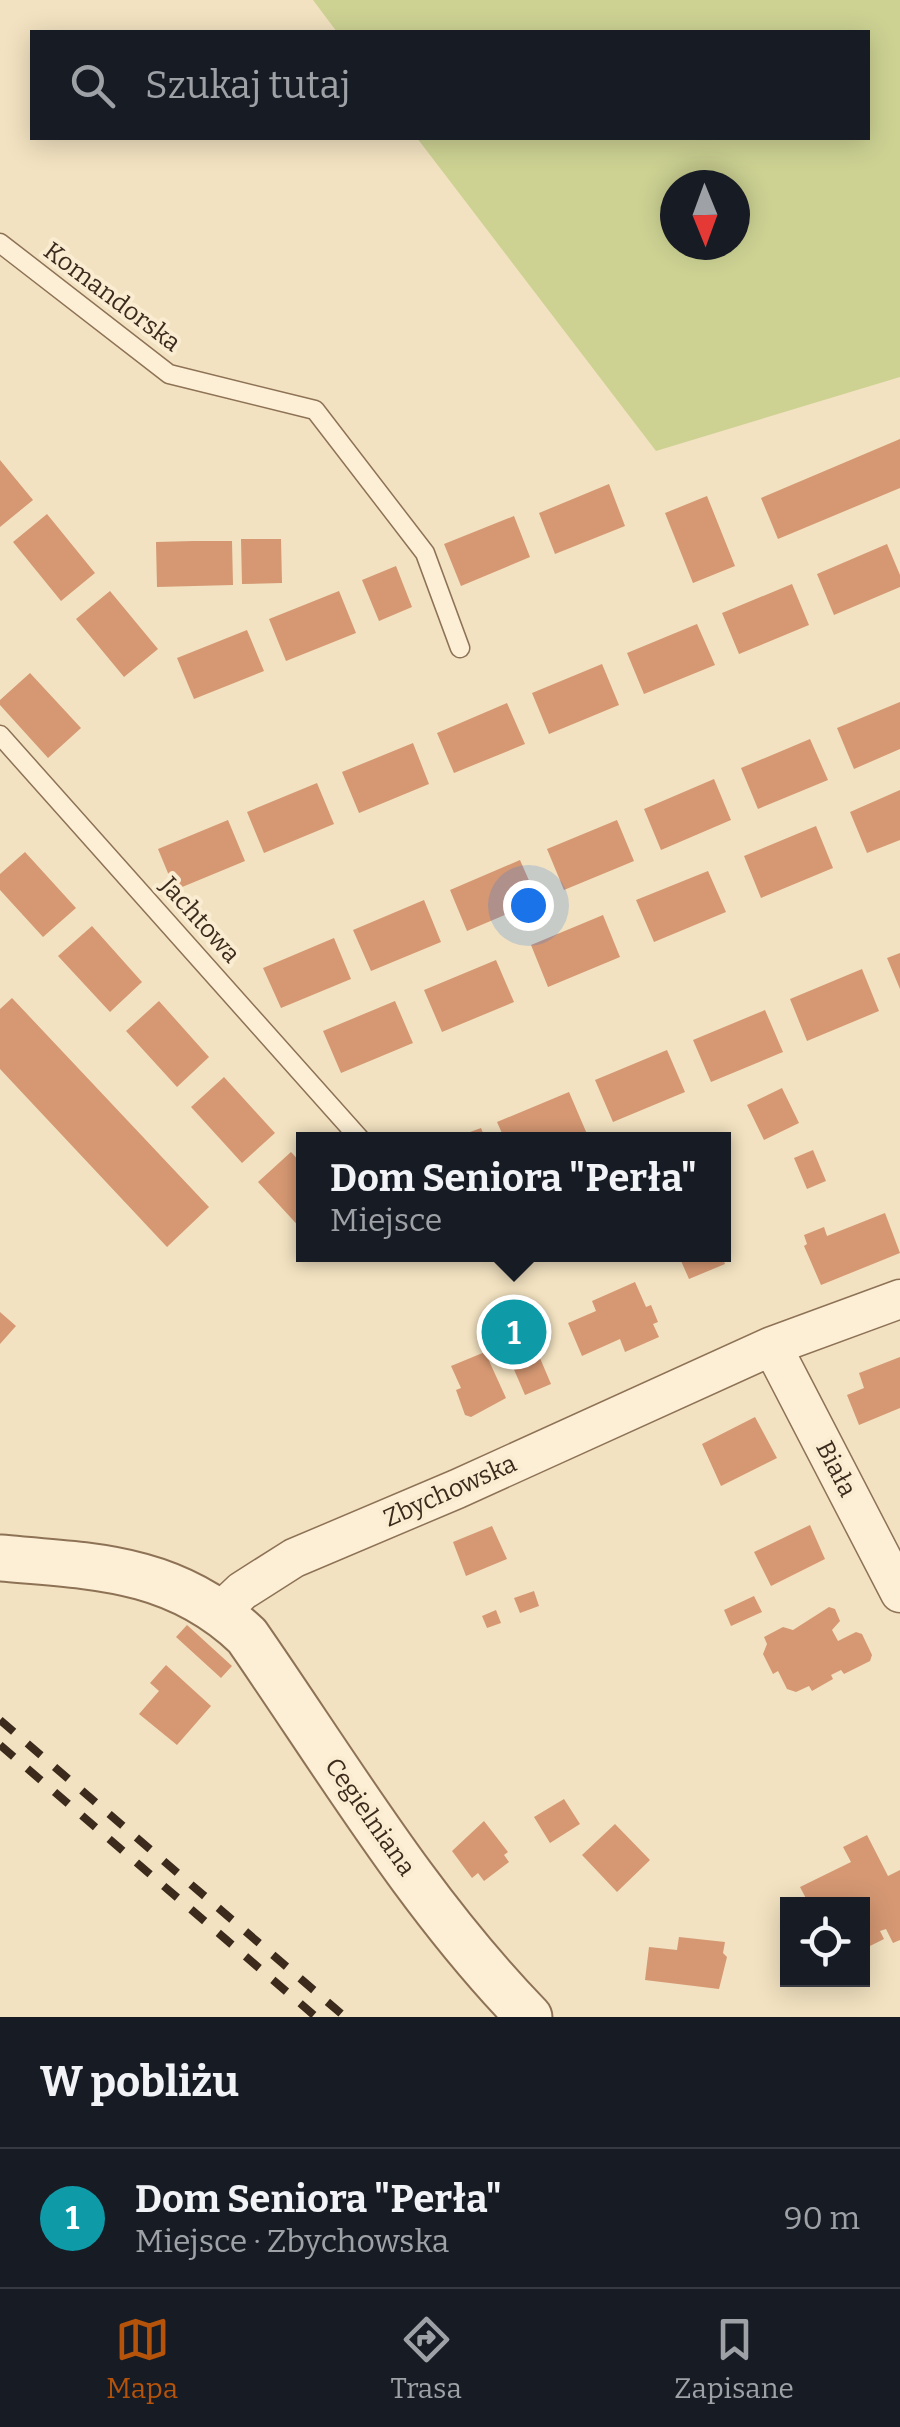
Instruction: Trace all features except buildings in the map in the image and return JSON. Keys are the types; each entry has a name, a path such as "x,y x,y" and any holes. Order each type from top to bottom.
{"street":[{"name":"Zbychowska","path":"220,1611 242,1591 294,1558 457,1489 772,1346 900,1299"},
{"name":"Biała","path":"772,1346 900,1593"},
{"path":"0,1558 133,1573 184,1590 220,1611"},
{"name":"Cegielniana","path":"220,1611 247,1636 434,1909 529,2017"}],"lane":[{"name":"Komandorska","path":"0,242 169,374 315,410 424,553 460,648"},
{"name":"Jachtowa","path":"0,736 355,1132"}],"green space":[{"path":"313,0 900,0 900,377 656,451 419,140 870,140 870,30 336,30"}],"railway":[{"path":"0,1720 345,2017"},
{"path":"0,1745 316,2017"}],"place":[{"name":"Dom Seniora \"Perła\"","path":"514,1332"}]}
